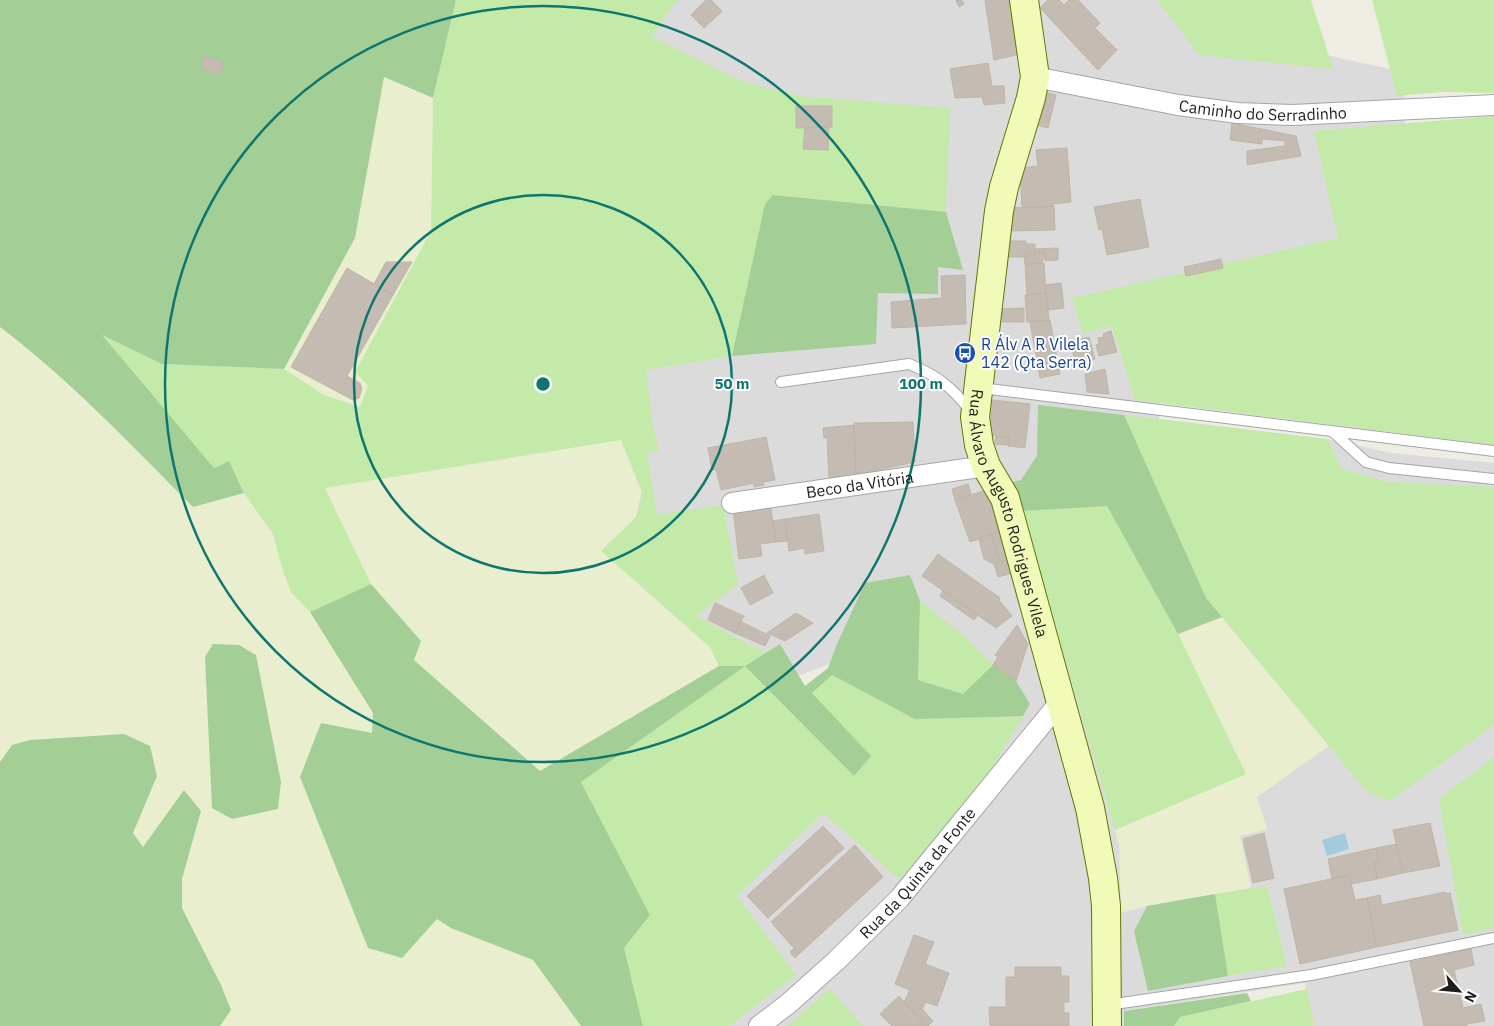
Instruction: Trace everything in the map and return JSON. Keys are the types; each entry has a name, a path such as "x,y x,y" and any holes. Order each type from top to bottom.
{"main road":[{"name":"Rua Álvaro Augusto Rodrigues Vilela","path":"1024,0 1035,77 1031,98 1004,187 999,211 974,417 978,445 986,466 1005,498 1090,808 1103,878 1106,906 1107,1015"}],"street":[{"name":"Caminho do Serradinho","path":"1035,77 1178,105 1238,113 1293,115 1494,105"},
{"name":"Beco da Vitória","path":"732,504 986,466"},
{"name":"Rua da Quinta da Fonte","path":"759,1026 788,1004 836,961 899,899 1060,702"}],"lane":[{"path":"780,382 910,364 929,372 949,387 960,397 974,417"},
{"path":"977,388 1494,451"},
{"path":"1332,431 1366,462 1389,468 1494,479"},
{"path":"1107,1015 1494,938"}],"shaded area":[{"path":"643,0 1186,0 1202,28 1404,72 1406,232 1162,328 1159,419 1327,439 1391,453 1494,463 1494,1026 1313,1026 1305,983 1124,1011 1124,1026 661,1026 672,930 911,635 717,705 641,625 602,32"}],"green space":[{"path":"0,0 456,0 433,98 384,77 355,238 284,369 162,364 102,335 214,468 229,461 244,493 193,507 51,368 0,327"},
{"path":"456,0 677,0 652,37 741,81 800,96 950,108 946,212 773,195 765,204 732,356 646,370 653,428 659,451 647,453 657,515 723,505 738,584 696,616 765,653 746,666 854,776 870,756 811,692 832,675 915,719 1023,716 991,770 948,830 899,879 823,813 737,896 796,975 729,1026 643,1026 624,948 650,915 581,782 744,666 719,666 710,647 601,551 636,517 642,492 621,440 325,488 371,584 310,612 291,592 273,534 244,493 229,461 214,468 100,334 162,364 284,369 324,395 360,407 368,386 355,372 431,231 433,98"},
{"path":"1157,0 1311,0 1333,69 1199,55"},
{"path":"1372,0 1494,0 1494,93 1443,92 1397,96"},
{"path":"384,77 433,98 431,231 355,372 368,386 360,407 324,395 284,369 355,238"},
{"path":"1494,116 1494,445 1135,400 1112,326 1083,333 1072,298 1338,238 1314,131"},
{"path":"773,195 946,212 963,270 938,267 938,294 878,293 876,344 732,356 765,204"},
{"path":"0,327 33,352 135,449 192,507 244,493 273,534 291,592 310,612 373,713 372,733 402,958 437,919 452,928 533,960 581,1026 220,1026 231,1010 221,985 182,908 182,879 201,811 143,847 133,833 157,776 12,745 0,762"},
{"path":"1038,405 1124,415 1206,598 1222,617 1178,634 1107,506 1022,511 1010,483 1021,480 1037,456"},
{"path":"1124,415 1327,439 1342,469 1388,482 1494,487 1494,725 1390,801 1368,793 1206,598"},
{"path":"621,440 642,492 636,517 601,551 710,647 719,666 540,771 413,660 420,641 371,584 325,488"},
{"path":"1107,506 1178,634 1246,774 1115,830 1022,511"},
{"path":"910,575 920,601 918,680 963,694 993,665 1016,681 1030,704 1023,716 915,719 832,675 812,693 871,756 854,776 745,666 780,644 805,686 828,668 865,583"},
{"path":"371,584 421,641 414,660 540,771 719,666 745,666 581,782 650,915 624,948 643,1026 581,1026 533,960 451,928 437,919 402,958 368,948 300,777 321,723 372,733 373,713 310,612"},
{"path":"920,601 963,635 993,665 963,694 918,680"},
{"path":"1222,617 1329,746 1257,797 1267,829 1240,836 1251,888 1147,906 1121,913 1119,844 1115,830 1245,774 1178,634"},
{"path":"213,644 239,645 256,655 281,782 278,809 232,819 212,808 205,657"},
{"path":"124,734 150,746 157,776 133,833 143,847 184,790 201,811 182,879 182,908 221,985 231,1010 220,1026 0,1026 0,762 12,745 30,740"},
{"path":"1494,757 1494,928 1463,935 1439,799"},
{"path":"1267,886 1287,966 1228,976 1215,894"},
{"path":"1215,894 1228,976 1148,991 1134,931 1147,906"},
{"path":"830,989 863,1026 787,1026"},
{"path":"1307,989 1314,1026 1174,1026 1179,1017"},
{"path":"1247,993 1251,1001 1180,1017 1174,1026 1124,1026 1124,1011"}],"water":[{"path":"1345,833 1349,849 1327,856 1322,840"}],"building":[{"path":"706,0 711,0 722,11 704,28 691,15"},
{"path":"956,0 962,0 964,4 959,7"},
{"path":"985,0 1013,0 1024,53 994,60"},
{"path":"1048,0 1059,0 1064,5 1069,0 1078,0 1100,23 1095,28 1117,50 1098,70 1040,8"},
{"path":"204,56 224,62 219,75 201,69"},
{"path":"988,63 992,86 1004,86 1005,103 984,105 982,97 955,98 950,69"},
{"path":"1041,91 1056,95 1048,128 1033,124"},
{"path":"796,106 832,106 832,127 796,128"},
{"path":"1232,123 1296,136 1301,156 1247,165 1247,151 1285,146 1285,141 1262,139 1262,144 1230,140"},
{"path":"829,127 828,150 803,149 805,128"},
{"path":"1067,148 1071,202 1053,204 1054,206 1022,208 1020,168 1038,166 1036,150"},
{"path":"1140,199 1149,247 1107,255 1102,229 1099,230 1094,207"},
{"path":"1054,206 1055,230 1012,231 1013,207"},
{"path":"1006,241 1026,241 1026,244 1035,244 1035,255 1027,254 1026,257 1006,257"},
{"path":"1058,248 1058,260 1045,261 1045,253 1035,253 1035,249"},
{"path":"1035,253 1045,253 1045,259 1042,259 1043,264 1025,264 1024,257 1027,254 1035,255"},
{"path":"1221,259 1223,268 1186,276 1184,267"},
{"path":"386,262 412,262 393,295 374,284"},
{"path":"1044,263 1046,293 1027,295 1025,264"},
{"path":"347,268 393,295 347,376 360,383 362,389 359,398 353,400 291,367"},
{"path":"965,275 966,324 892,328 891,302 942,298 941,276"},
{"path":"1061,283 1064,308 1048,310 1045,285"},
{"path":"1046,293 1049,320 1027,322 1025,295"},
{"path":"1024,308 1024,322 1002,322 1002,309"},
{"path":"1050,320 1060,374 1040,378 1030,322"},
{"path":"1111,331 1117,352 1099,356 1096,345 1099,344 1098,338 1104,337 1103,334"},
{"path":"1089,337 1095,359 1076,364 1070,341"},
{"path":"1105,369 1109,394 1087,392 1085,374"},
{"path":"993,400 1030,404 1025,448 1008,446 1009,437 989,435"},
{"path":"913,422 915,462 856,475 854,423"},
{"path":"854,425 856,475 829,478 827,437 824,438 823,428"},
{"path":"996,436 1009,437 1008,445 995,444"},
{"path":"766,437 775,480 763,482 764,485 754,487 754,483 721,490 716,469 712,470 708,448"},
{"path":"968,484 971,494 955,500 952,489"},
{"path":"989,489 1002,531 970,542 955,500"},
{"path":"770,504 776,542 760,544 762,556 739,559 733,510"},
{"path":"819,514 824,551 805,554 804,548 789,551 785,519"},
{"path":"785,519 787,541 776,542 773,521"},
{"path":"1002,531 1010,558 1000,562 991,534"},
{"path":"991,534 1000,562 994,564 984,559 979,539"},
{"path":"938,554 1000,598 999,600 1012,616 996,628 922,576"},
{"path":"1010,558 1012,573 998,577 994,564"},
{"path":"764,575 773,593 750,605 741,588"},
{"path":"943,591 978,615 974,620 940,596"},
{"path":"715,603 744,616 735,633 708,620"},
{"path":"796,613 813,623 785,641 767,633"},
{"path":"740,621 770,636 765,646 735,633"},
{"path":"1017,625 1028,644 1016,681 993,665 998,657 995,655"},
{"path":"1430,823 1440,866 1403,873 1393,830"},
{"path":"823,826 844,848 768,918 747,896"},
{"path":"1264,833 1274,878 1253,883 1243,839"},
{"path":"1396,844 1403,873 1377,879 1374,862 1378,861 1376,848"},
{"path":"855,845 883,877 799,954 771,922"},
{"path":"1376,848 1378,861 1374,862 1377,879 1351,884 1349,875 1332,879 1328,859"},
{"path":"1349,875 1355,900 1367,898 1377,947 1300,964 1284,889"},
{"path":"1445,892 1445,894 1450,893 1458,930 1377,947 1367,898 1380,895 1382,905"},
{"path":"914,935 934,942 925,964 949,973 937,1006 926,1002 922,1009 933,1021 928,1026 904,1002 910,990 895,984"},
{"path":"794,948 799,954 795,958 790,952"},
{"path":"1471,949 1474,965 1454,970 1463,1008 1481,1004 1485,1021 1467,1024 1467,1026 1424,1026 1410,962"},
{"path":"1015,967 1061,967 1061,976 1069,976 1069,1002 1064,1002 1064,1013 1069,1013 1069,1026 990,1026 989,1007 1006,1007 1006,977 1015,977"},
{"path":"899,996 926,1026 892,1026 880,1014"}],"place":[{"name":"R Álv A R Vilela 142 (Qta Serra)","path":"965,353"}]}
